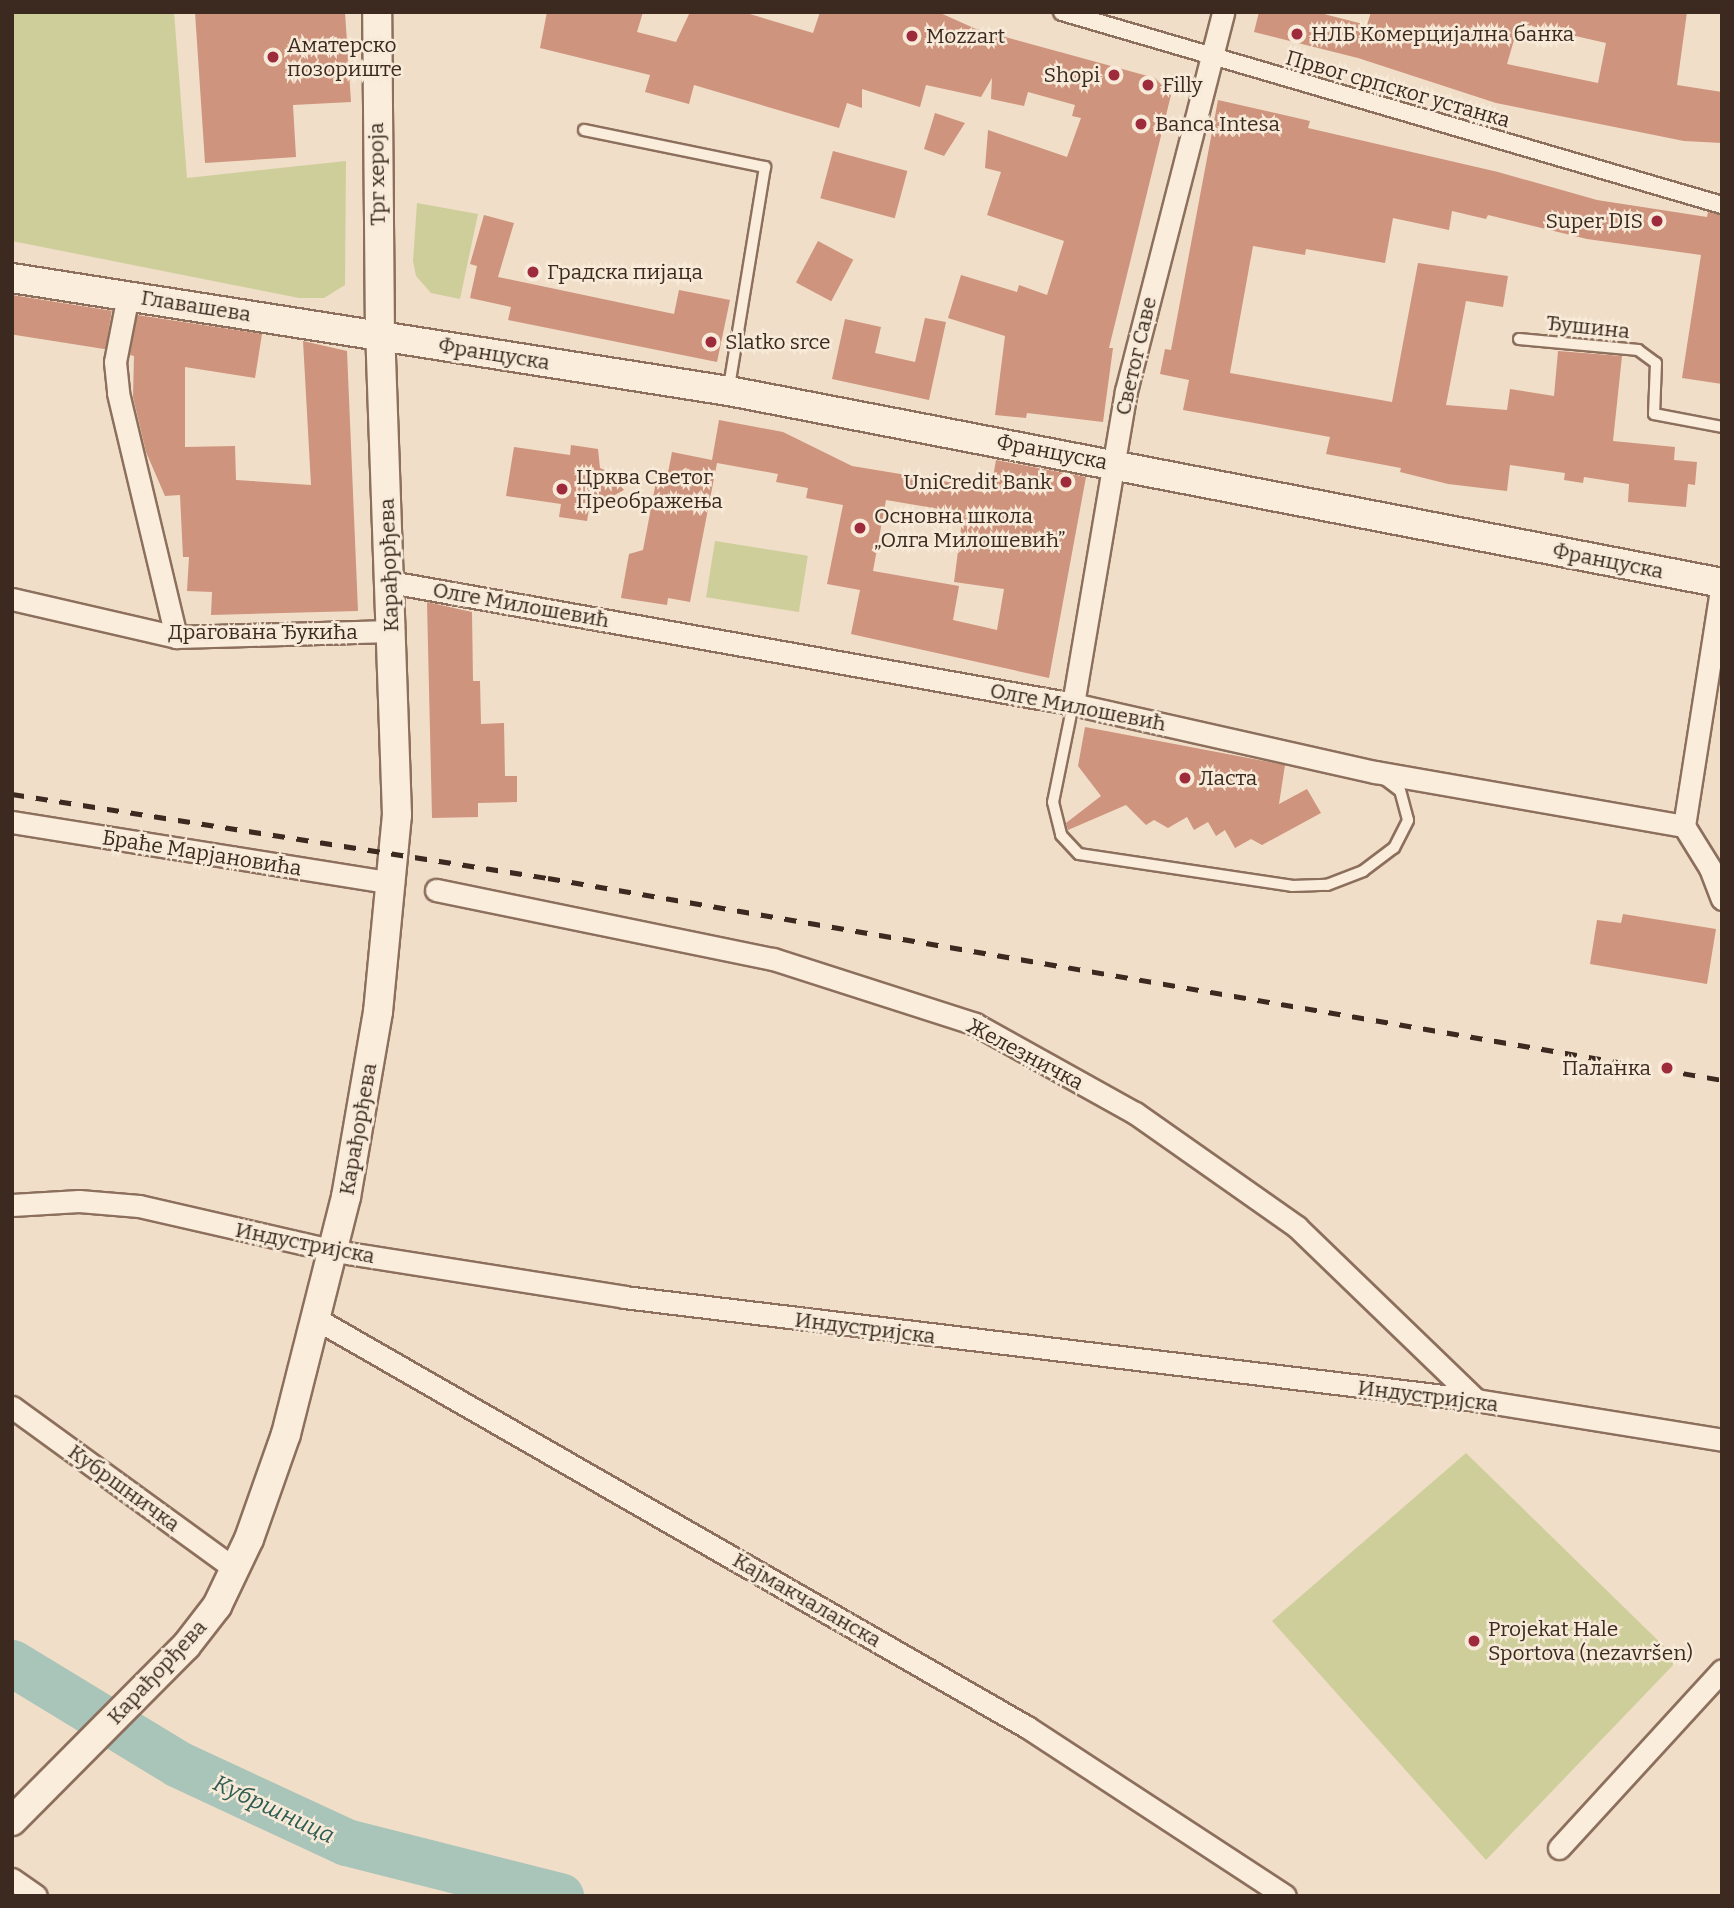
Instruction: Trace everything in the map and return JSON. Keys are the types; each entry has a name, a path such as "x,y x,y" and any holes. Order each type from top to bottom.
{"main road":[{"name":"Трг хероја","path":"377,12 380,336"},
{"name":"Главашева","path":"12,278 380,336"},
{"name":"Француска","path":"380,336 729,391 1722,584"},
{"name":"Карађорђева","path":"12,1821 186,1646 217,1606 236,1570 286,1434 318,1321 335,1251 378,1012 393,883 397,815 380,336"}],"street":[{"name":"Првог српског устанка","path":"1062,12 1722,205"},
{"name":"Светог Саве","path":"1073,704 1126,391 1223,12"},
{"path":"128,295 115,362 118,393 176,637"},
{"name":"Олге Милошевић","path":"390,582 1073,704 1375,772 1684,826"},
{"path":"1722,584 1684,826 1710,868 1722,899"},
{"name":"Драгована Ђукића","path":"12,599 176,637 392,631"},
{"name":"Браће Марјановића","path":"12,822 393,883"},
{"name":"Железничка","path":"436,890 773,959 975,1024 1135,1112 1297,1227 1476,1401"},
{"name":"Индустријска","path":"12,1205 79,1201 139,1206 335,1251 624,1297 1476,1401 1722,1440"},
{"name":"Кајмакчаланска","path":"318,1321 1027,1727 1285,1896"},
{"name":"Кубршничка","path":"12,1407 236,1570"},
{"path":"1559,1848 1722,1670"},
{"path":"12,1879 36,1896"}],"lane":[{"path":"584,130 765,167 729,391"},
{"name":"Ђушина","path":"1519,339 1638,350 1656,363 1654,414 1722,427"},
{"path":"1073,704 1053,802 1061,835 1079,854 1292,886 1328,885 1363,871 1394,848 1408,820 1400,791 1375,772"}],"green space":[{"path":"12,12 174,12 187,178 346,161 345,285 324,298 299,298 12,241"},
{"path":"417,203 478,214 460,299 431,293 416,276 413,261"},
{"path":"715,541 808,556 799,612 706,597"},
{"name":"Projekat Hale Sportova (nezavršen)","path":"1466,1453 1678,1660 1486,1860 1272,1621"}],"building":[{"name":"Аматерско позориште","path":"195,12 345,12 351,102 293,105 296,157 205,163"},
{"path":"547,12 643,12 637,32 676,42 690,12 743,12 813,33 820,12 938,12 976,29 1155,78 1171,95 1109,348 1113,348 1103,422 1027,413 1026,418 995,415 1005,336 948,318 961,275 1017,292 1019,285 1047,295 1064,241 987,215 1001,172 985,168 988,130 1067,157 1081,118 1072,116 1075,105 1028,92 1024,106 991,99 992,78 981,97 926,85 920,107 862,89 862,108 847,103 839,128 694,85 689,104 645,92 650,75 540,48"},
{"path":"1259,12 1316,12 1367,25 1371,12 1687,12 1677,85 1722,92 1722,143 1684,141 1496,103 1358,58 1254,32","holes":["1519,23 1606,43 1598,83 1507,64"]},
{"path":"1218,100 1310,121 1308,128 1498,172 1597,200 1707,217 1708,212 1722,215 1722,384 1682,378 1701,255 1587,239 1488,215 1486,219 1452,211 1449,230 1393,218 1385,263 1306,249 1305,255 1253,246 1230,373 1392,402 1418,263 1508,276 1503,307 1466,301 1446,405 1507,410 1510,389 1554,396 1558,351 1622,356 1613,441 1675,447 1674,460 1697,462 1695,485 1688,484 1686,507 1628,502 1629,484 1584,477 1583,483 1564,480 1565,473 1510,465 1507,491 1448,484 1400,472 1401,468 1326,454 1330,437 1183,410 1189,380 1160,374 1165,349 1171,350"},
{"path":"935,113 965,123 944,156 924,149"},
{"path":"833,151 907,171 895,218 820,198"},
{"path":"484,215 514,223 498,277 674,314 679,290 730,300 717,362 508,320 511,307 470,298 477,266 470,264"},
{"path":"818,241 853,260 831,301 796,282"},
{"path":"12,295 112,311 106,349 12,334"},
{"path":"137,315 262,334 255,378 185,367 185,447 235,446 236,480 311,485 303,341 347,351 358,611 211,615 212,592 187,591 189,557 183,557 180,495 165,496 146,452 133,397 134,356 130,355"},
{"path":"925,318 946,322 929,400 832,379 845,319 881,327 875,353 915,362"},
{"path":"719,420 783,432 852,466 991,489 996,460 1086,477 1049,678 851,634 860,590 827,584 843,505 806,498 808,488 776,482 778,474 717,463 690,602 668,598 667,605 621,598 629,554 643,550 656,482 666,483 672,452 712,460","holes":["886,500 963,513 954,582 1004,589 997,630 953,620 959,586 873,571"]},
{"name":"Црква Светог Преображења","path":"571,445 598,449 600,468 612,473 624,490 589,509 587,521 559,517 561,504 506,496 514,447 570,455"},
{"path":"427,602 472,612 473,681 480,681 481,724 504,723 505,776 517,776 517,802 478,803 478,817 432,818"},
{"name":"Ласта","path":"1085,727 1285,765 1279,804 1307,789 1321,813 1262,845 1251,839 1235,848 1225,830 1216,836 1208,822 1194,830 1187,817 1168,828 1154,820 1146,825 1126,805 1068,830 1066,823 1101,796 1078,766"},
{"path":"1623,914 1716,929 1707,984 1590,964 1597,920 1621,923"}],"waterway":[{"name":"Кубршница","path":"12,1663 178,1764 346,1842 560,1896"}],"railway":[{"path":"12,794 548,878 1722,1080"}],"place":[{"name":"НЛБ Комерцијална банка","path":"1297,34"},
{"name":"Mozzart","path":"912,36"},
{"name":"Аматерско позориште","path":"273,57"},
{"name":"Shopi","path":"1114,75"},
{"name":"Filly","path":"1148,85"},
{"name":"Banca Intesa","path":"1141,124"},
{"name":"Super DIS","path":"1657,221"},
{"name":"Градска пијаца","path":"533,272"},
{"name":"Slatko srce","path":"711,342"},
{"name":"UniCredit Bank","path":"1066,482"},
{"name":"Црква Светог Преображења","path":"562,489"},
{"name":"Основна школа „Олга Милошевић”","path":"860,528"},
{"name":"Ласта","path":"1185,778"},
{"name":"Паланка","path":"1667,1068"},
{"name":"Projekat Hale Sportova (nezavršen)","path":"1474,1641"}]}
